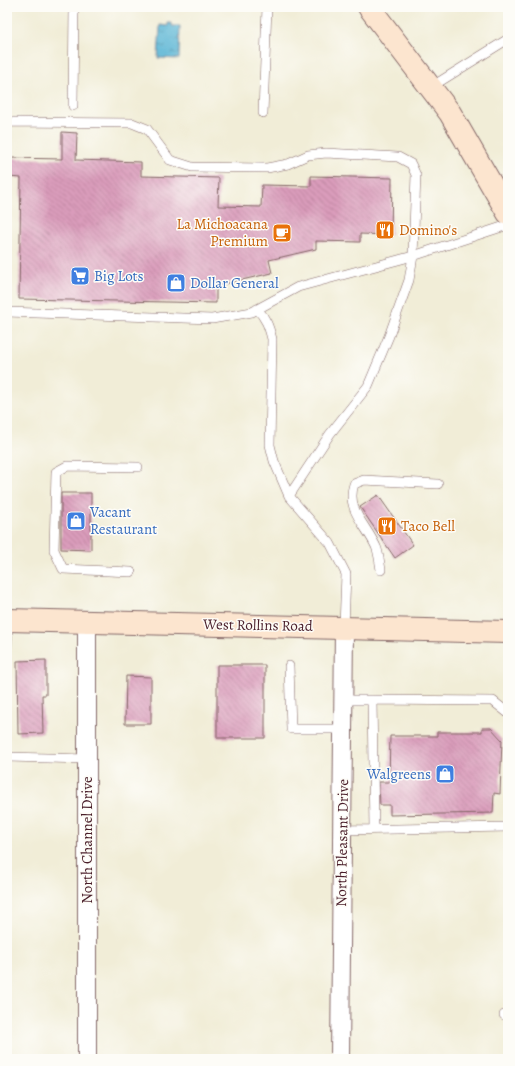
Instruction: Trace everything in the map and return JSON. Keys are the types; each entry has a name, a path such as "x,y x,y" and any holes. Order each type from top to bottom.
{"main road":[{"path":"369,7 450,113 508,213"},
{"name":"West Rollins Road","path":"8,620 508,632"}],"street":[{"name":"North Channel Drive","path":"86,1059 87,622"},
{"name":"North Pleasant Drive","path":"340,1059 344,627"}],"lane":[{"path":"73,106 74,7"},
{"path":"263,113 267,7"},
{"path":"431,88 508,39"},
{"path":"7,124 10,122 132,123 147,129 170,160 192,167 267,168 288,164 308,155 326,153 398,157 411,164 416,175 413,256 406,287 389,336 368,386 330,434 289,496"},
{"path":"7,312 212,319 252,312 298,287 413,256 508,225"},
{"path":"257,309 269,325 272,339 270,444 274,461 289,496 330,543 346,574 344,627"},
{"path":"131,572 63,569 54,550 56,472 67,466 138,467"},
{"path":"381,570 377,549 359,521 352,504 354,484 364,480 438,484"},
{"path":"7,648 8,620"},
{"path":"289,666 291,729 343,729"},
{"path":"343,700 492,701 508,713"},
{"path":"372,700 374,829"},
{"path":"7,757 87,759"},
{"path":"342,830 508,827"}],"water":[{"path":"168,23 172,23 172,26 180,26 179,59 158,58 160,25 168,26"}],"building":[{"path":"62,132 77,133 76,160 141,162 141,176 219,178 218,206 261,207 262,185 311,186 311,176 392,178 391,235 360,234 360,242 316,241 316,249 269,260 272,273 216,286 216,303 19,299 21,178 9,177 10,158 62,159"},
{"name":"Vacant Restaurant","path":"61,493 91,493 91,550 61,549"},
{"name":"Taco Bell","path":"378,495 413,545 395,558 360,507"},
{"path":"46,660 46,695 42,695 43,733 18,734 17,661"},
{"path":"217,665 265,665 265,738 217,738"},
{"path":"126,676 151,677 151,724 125,724"},
{"name":"Walgreens","path":"482,728 491,728 502,740 500,794 494,793 493,813 390,815 390,805 380,805 379,782 389,782 390,736 437,736 437,732 482,732"}],"place":[{"name":"Domino's","path":"385,230"},
{"name":"La Michoacana Premium","path":"282,233"},
{"name":"Big Lots","path":"80,276"},
{"name":"Dollar General","path":"176,283"},
{"name":"Vacant Restaurant","path":"76,521"},
{"name":"Taco Bell","path":"387,526"},
{"name":"Walgreens","path":"445,774"}]}
